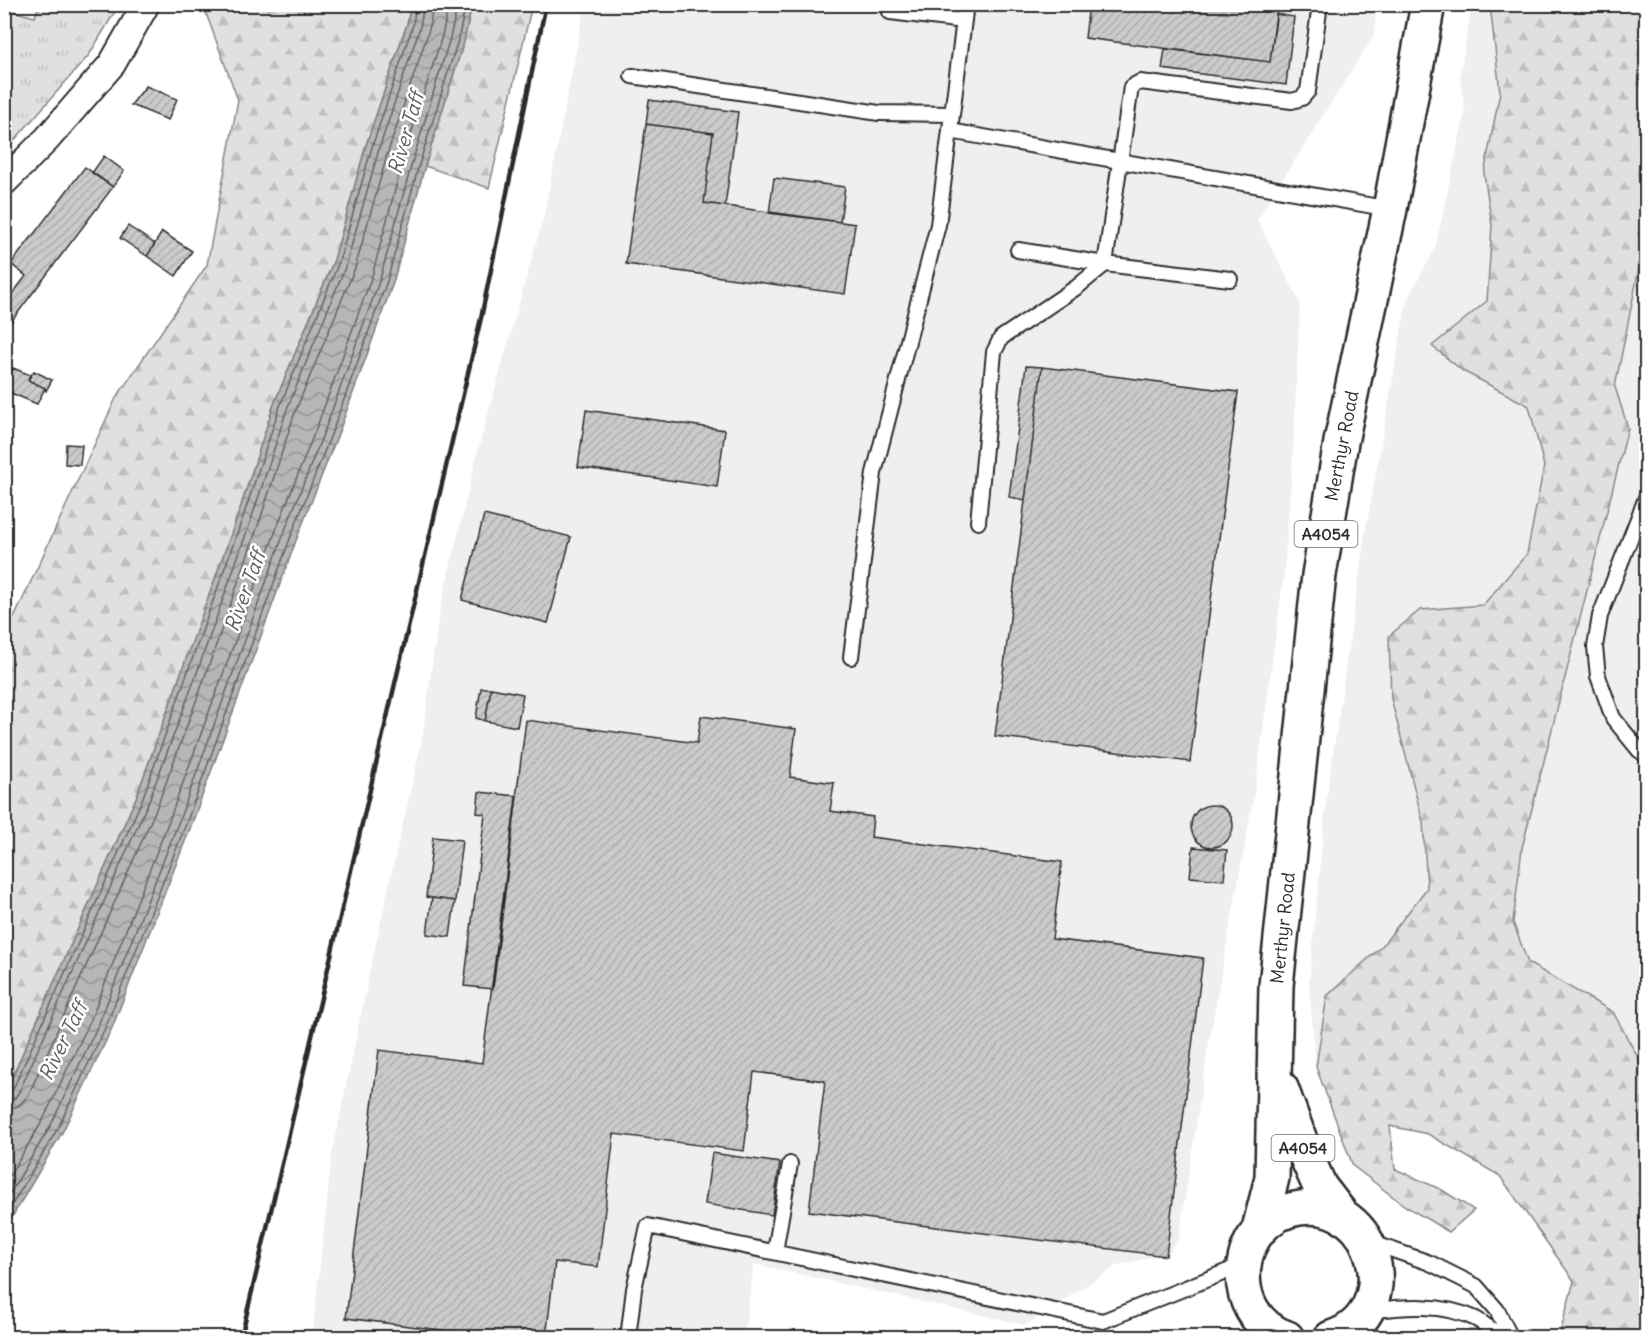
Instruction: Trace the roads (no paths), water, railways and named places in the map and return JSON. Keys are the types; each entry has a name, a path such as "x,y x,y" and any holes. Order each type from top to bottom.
{"main road":[{"name":"Merthyr Road","path":"1243,1265 1250,1243 1259,1229 1272,1178 1276,986 1319,574 1341,442 1390,209 1428,4"},
{"name":"Merthyr Road","path":"1275,1071 1304,1151 1320,1187 1344,1218 1368,1242"},
{"path":"1259,1229 1278,1215 1300,1208 1325,1209 1344,1218"},
{"path":"1346,1329 1374,1290 1375,1264 1368,1242"},
{"path":"1243,1265 1243,1284 1250,1307 1271,1333"}],"street":[{"path":"4,182 46,139 112,64 146,4"}],"lane":[{"path":"891,4 890,12 964,21"},
{"path":"851,657 874,473 938,225 966,4"},
{"path":"978,522 994,352 1001,338 1077,287 1105,264 1131,87 1140,82 1292,101 1302,98 1308,91 1320,4"},
{"path":"632,76 879,113 952,114"},
{"path":"950,131 1390,209"},
{"path":"1018,250 1105,264 1230,279"},
{"path":"1647,498 1600,616 1594,647 1598,676 1613,718 1639,750 1647,755"},
{"path":"775,1252 790,1164"},
{"path":"628,1338 634,1289 648,1226 1103,1321 1243,1265"},
{"path":"1368,1242 1430,1263 1476,1286 1497,1310 1511,1338"},
{"path":"1346,1329 1400,1306 1442,1308 1476,1319 1503,1338"}],"water":[{"name":"River Taff","path":"411,5 472,5 464,41 425,166 393,283 191,826 112,1028 63,1131 5,1229 5,1093 136,798 239,512 274,404 334,260 366,145 407,24"}],"railway":[{"path":"241,1338 481,318 546,4"}]}
